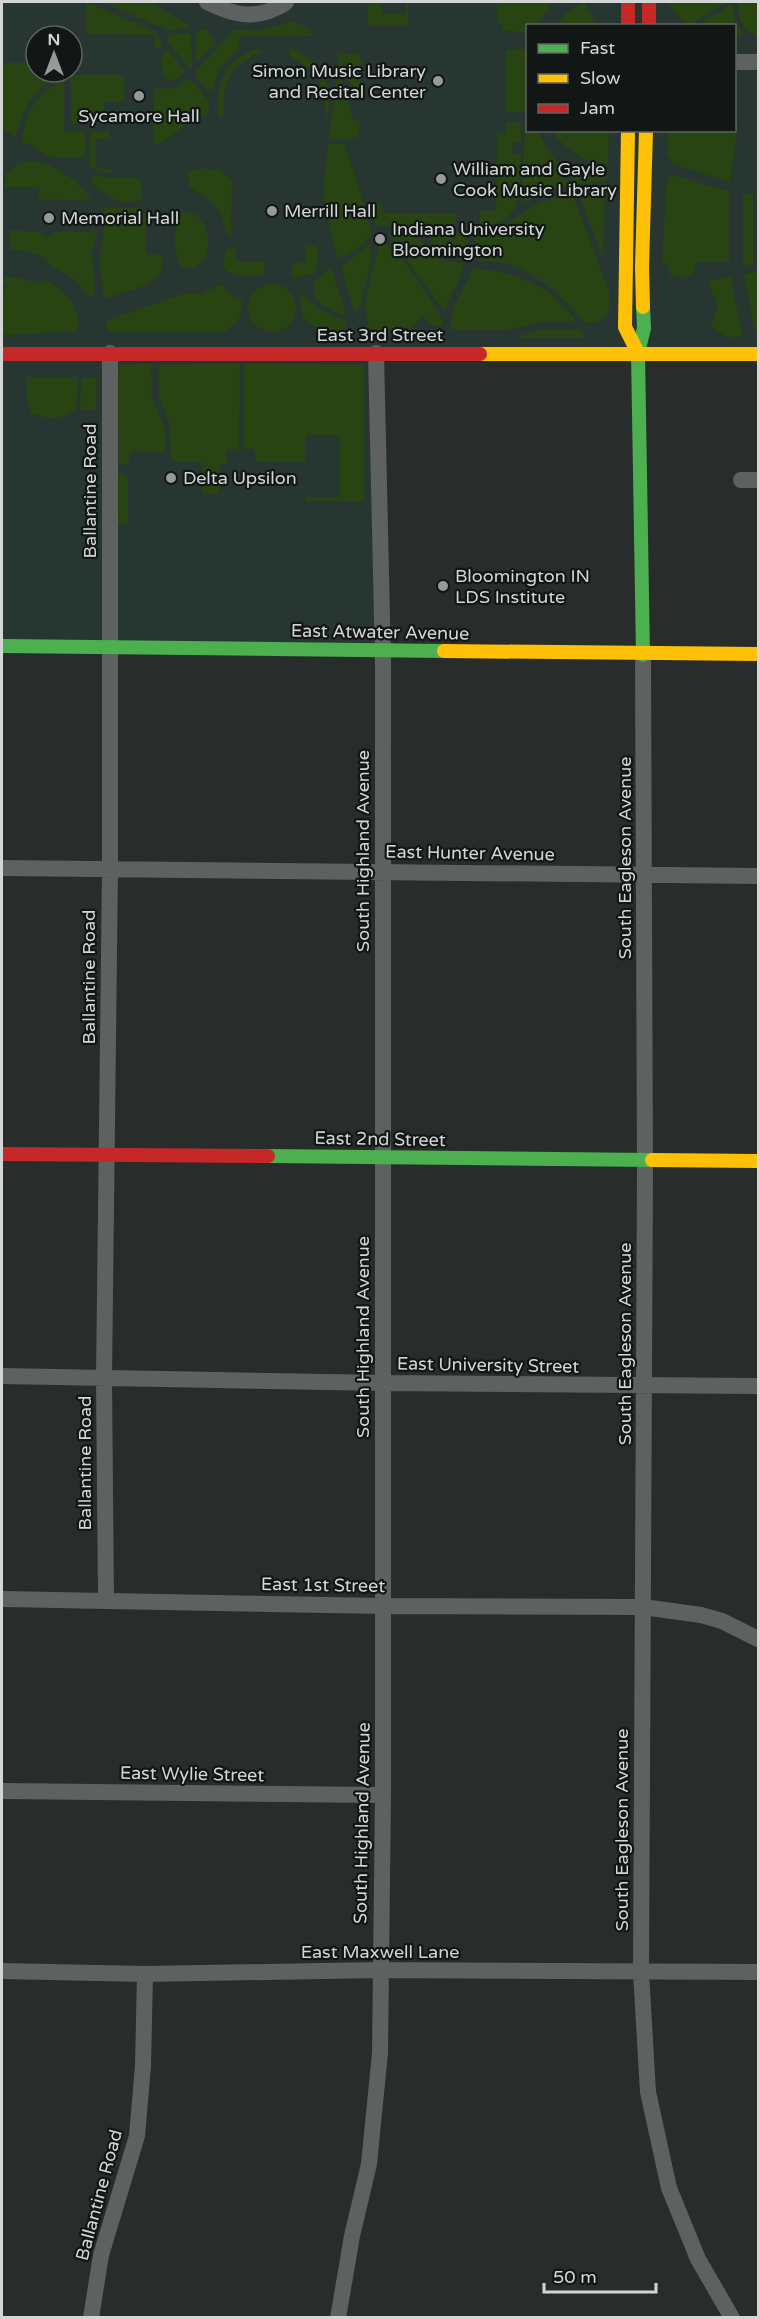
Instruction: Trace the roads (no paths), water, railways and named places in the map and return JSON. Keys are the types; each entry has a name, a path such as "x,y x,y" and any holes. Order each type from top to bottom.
{"street":[{"path":"207,2 226,12 244,15 263,13 286,2"},
{"path":"628,2 628,24"},
{"path":"649,2 649,24"},
{"path":"736,62 759,62"},
{"name":"South Eagleson Avenue","path":"628,132 625,327 638,353"},
{"name":"South Eagleson Avenue","path":"646,132 642,267 644,328 638,353 645,875 645,1386 641,1972 648,2092 669,2188 698,2259 732,2318"},
{"name":"Ballantine Road","path":"106,1601 104,1378 110,869 110,353"},
{"name":"South Highland Avenue","path":"338,2318 352,2236 369,2164 380,2054 383,1383 382,650 376,353"},
{"name":"East 3rd Street","path":"2,354 759,354"},
{"path":"741,480 759,480"},
{"name":"East Atwater Avenue","path":"2,646 759,654"},
{"name":"East Hunter Avenue","path":"2,868 759,876"},
{"name":"East 2nd Street","path":"2,1154 759,1161"},
{"name":"East University Street","path":"2,1376 383,1383 759,1386"},
{"name":"East 1st Street","path":"2,1599 382,1606 643,1607 701,1615 759,1639"},
{"name":"East Wylie Street","path":"2,1791 382,1795"},
{"name":"East Maxwell Lane","path":"2,1971 145,1974 380,1970 759,1972"},
{"name":"Ballantine Road","path":"91,2318 101,2255 137,2136 143,2066 145,1974"}],"place":[{"name":"Simon Music Library and Recital Center","path":"438,81"},
{"name":"Sycamore Hall","path":"139,96"},
{"name":"William and Gayle Cook Music Library","path":"441,179"},
{"name":"Merrill Hall","path":"272,211"},
{"name":"Memorial Hall","path":"49,218"},
{"name":"Indiana University Bloomington","path":"380,239"},
{"name":"Delta Upsilon","path":"171,478"},
{"name":"Bloomington IN LDS Institute","path":"443,586"}]}
